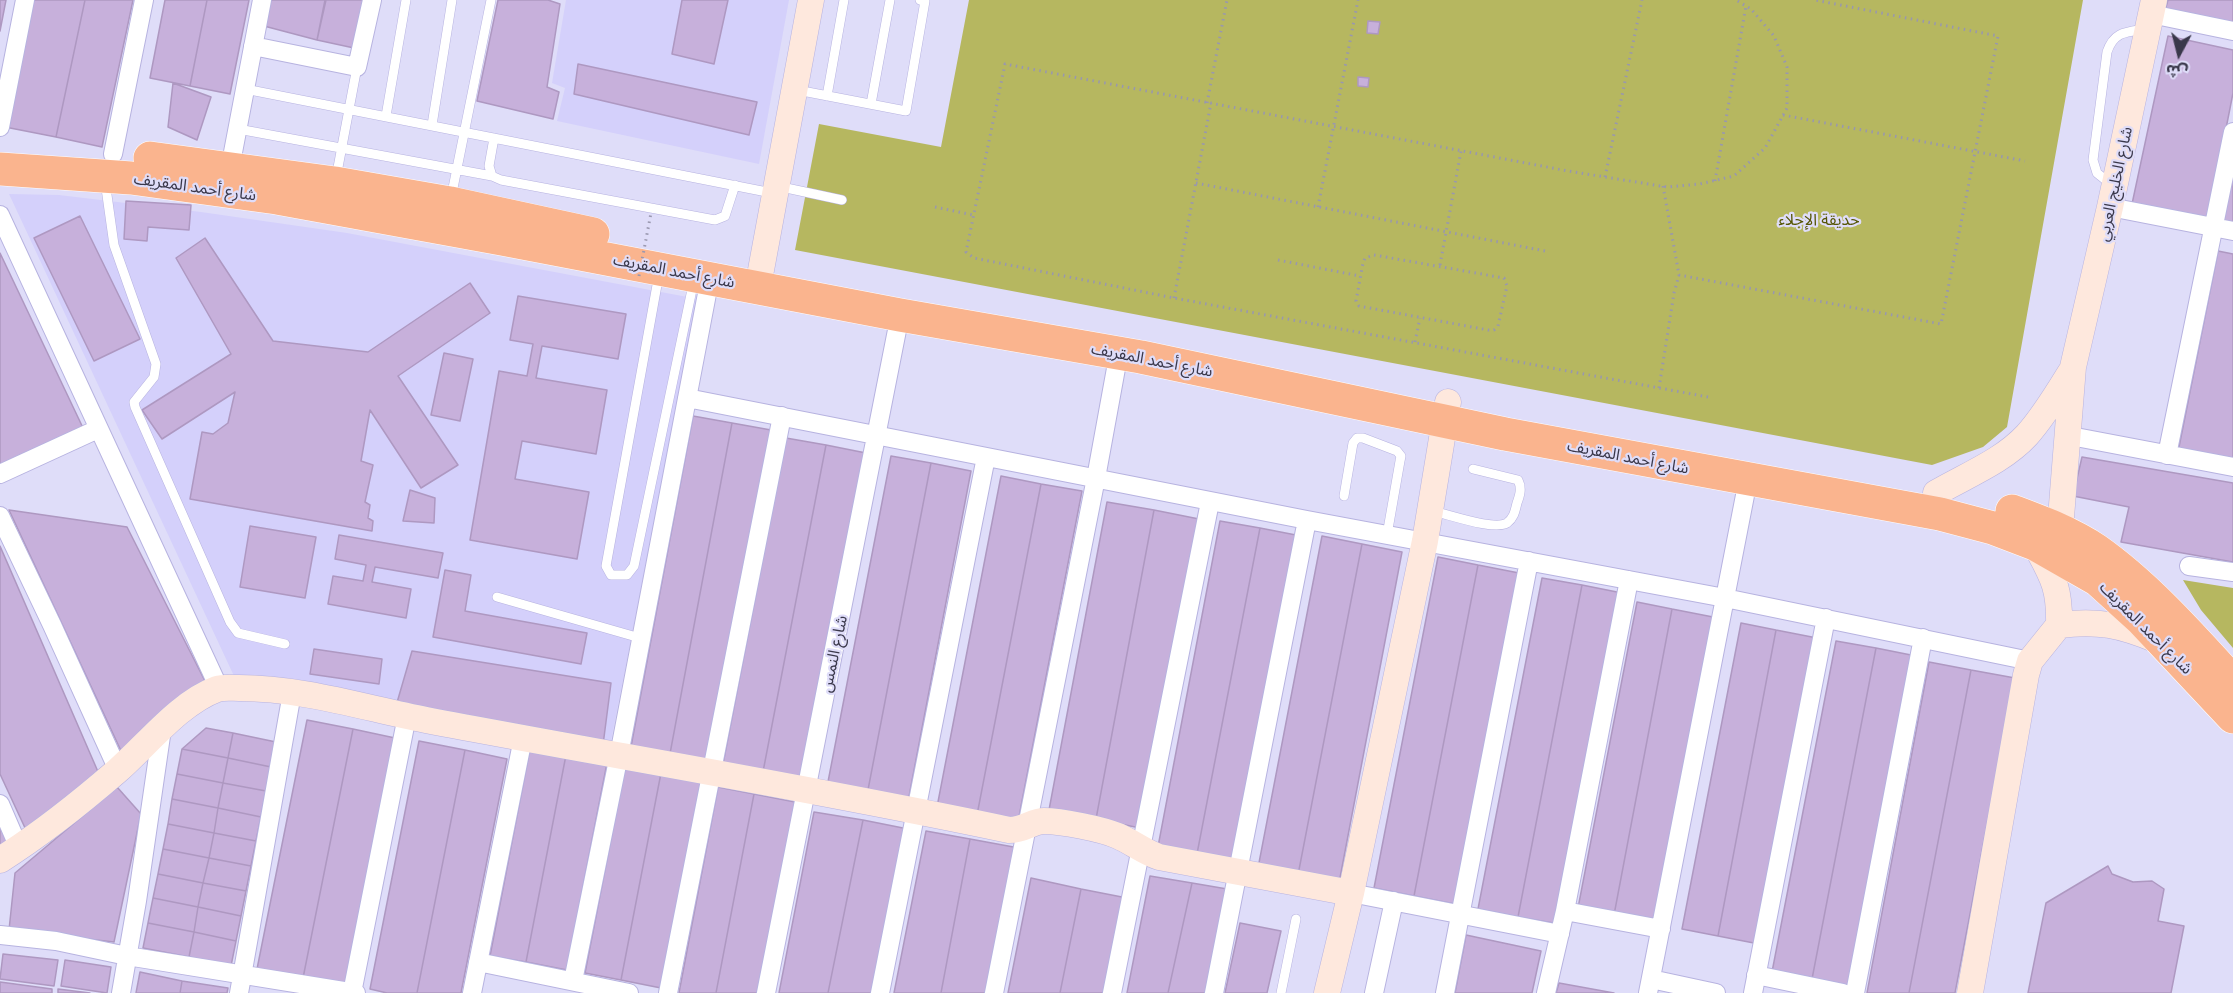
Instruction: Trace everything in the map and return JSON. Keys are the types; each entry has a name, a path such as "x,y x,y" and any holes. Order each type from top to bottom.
{"highway":[{"name":"شارع أحمد المقريف","path":"0,148 108,165 277,198 504,227 761,270 1447,412 1748,480 1940,514 1993,528 2048,537 2096,550 2179,623 2233,682"},
{"name":"شارع أحمد المقريف","path":"0,170 108,165 230,168 335,183 450,203 504,227 649,272 702,277 900,315 1119,352 1447,412 1936,493 2004,508 2048,537 2098,580 2165,643 2233,717"}],"street":[{"path":"0,127 25,0"},
{"path":"108,165 144,0"},
{"path":"230,168 262,0"},
{"path":"253,46 357,67 372,0"},
{"path":"761,270 811,0"},
{"path":"2151,14 2233,31"},
{"name":"شارع الخليج العربي","path":"2048,537 2073,368 2151,14"},
{"path":"2167,454 2233,132"},
{"path":"2112,197 2233,231"},
{"path":"0,214 219,688"},
{"path":"573,981 687,398 702,277"},
{"name":"شارع النمس","path":"766,993 900,315"},
{"path":"994,993 1119,352"},
{"name":"شارع الخليج العربي","path":"1936,493 1997,460 2026,436 2048,410 2073,368"},
{"path":"687,398 1307,520 1725,598 2030,661"},
{"path":"1327,993 1351,892 1425,541 1447,412"},
{"path":"668,993 782,416"},
{"path":"0,474 99,429"},
{"path":"2081,438 2233,467"},
{"path":"880,993 986,457"},
{"path":"1716,993 1650,986 1748,480"},
{"path":"1112,993 1210,501"},
{"path":"0,516 118,770"},
{"path":"1214,993 1307,520"},
{"path":"1970,993 2026,675 2030,661 2059,625 2059,595 2048,537"},
{"path":"1445,993 1529,561"},
{"path":"2189,566 2233,572"},
{"path":"1546,993 1565,911 1629,580"},
{"path":"1826,618 1754,984 1843,993"},
{"path":"2059,625 2090,621 2110,624 2165,643"},
{"path":"1855,993 1923,638"},
{"path":"0,804 10,854 118,770 177,715 219,688 252,688 292,693 915,810 1009,830 1026,828 1037,822 1047,821 1099,830 1117,835 1159,857 1238,870 1560,934"},
{"path":"240,984 292,693"},
{"path":"0,935 56,941 240,984 353,993 406,716"},
{"path":"121,993 162,729"},
{"path":"472,993 523,738"},
{"path":"1374,993 1394,901"},
{"path":"1565,911 1661,929"},
{"path":"478,962 628,993"}],"lane":[{"path":"386,116 406,0"},
{"path":"432,125 452,0"},
{"path":"450,203 491,0"},
{"path":"827,96 844,0"},
{"path":"871,104 890,0"},
{"path":"794,89 906,111 926,1 920,0"},
{"path":"2112,197 2097,173 2093,160 2107,52 2117,35 2151,14"},
{"path":"335,183 357,67"},
{"path":"245,89 735,185 842,200"},
{"path":"238,129 715,220 725,216 735,185"},
{"path":"492,176 489,166 494,138"},
{"path":"108,165 114,245 156,364 154,377 134,402 135,407 230,622 238,633 285,644"},
{"path":"649,272 606,566 611,575 627,575 634,566 702,277"},
{"path":"1344,496 1353,443 1357,438 1363,438 1397,451 1401,456 1387,535"},
{"path":"1430,510 1496,526 1508,522 1514,516 1520,493 1518,480 1473,469"},
{"path":"497,597 640,638"},
{"path":"1281,993 1296,919"}],"path":[{"path":"1174,298 1227,0"},
{"path":"1318,207 1358,0"},
{"path":"1605,177 1642,0"},
{"path":"1708,397 1174,298 974,258 966,252 1005,64 1461,151 1663,186 1700,184 1734,176 1766,148 1787,108 1787,67 1774,36 1751,9 1736,0"},
{"path":"1679,275 1941,324 1998,36 1815,0"},
{"path":"1715,181 1746,6"},
{"path":"1783,116 2025,161"},
{"path":"1440,266 1461,151"},
{"path":"1196,183 1545,250"},
{"path":"1659,388 1679,275 1663,186"},
{"path":"935,207 974,215"},
{"path":"649,272 651,213"},
{"path":"1374,255 1497,276 1506,280 1507,286 1498,326 1494,330 1488,330 1359,306 1356,300 1360,276 1365,258 1374,255"},
{"path":"1278,260 1360,276"},
{"path":"1415,342 1420,318"}],"shaded area":[{"path":"566,0 789,0 759,164 557,121 565,88 552,83"},
{"path":"9,194 59,195 347,233 698,299 610,746 234,676"}],"green space":[{"name":"حديقة الإجلاء","path":"969,0 2083,0 2007,427 1983,447 1932,465 795,250 819,124 941,147"},
{"path":"2183,580 2233,588 2233,648 2201,610"}],"building":[{"path":"0,0 6,0 0,31"},
{"path":"31,0 85,0 56,137 5,127"},
{"path":"85,0 133,0 102,147 56,137"},
{"path":"165,0 207,0 190,86 150,78"},
{"path":"207,0 249,0 230,94 190,86"},
{"path":"270,0 325,0 317,40 264,26"},
{"path":"326,0 366,0 354,48 317,40"},
{"path":"498,0 548,0 560,4 547,87 559,92 553,119 477,101"},
{"path":"682,0 728,0 714,64 672,54"},
{"path":"2168,0 2233,0 2233,29 2164,14"},
{"path":"1368,21 1380,22 1378,34 1367,33"},
{"path":"2168,36 2233,50 2233,93 2208,220 2132,204"},
{"path":"578,64 757,102 749,135 574,94"},
{"path":"1358,77 1369,78 1368,87 1358,86"},
{"path":"173,83 211,97 197,140 168,127"},
{"path":"2233,173 2233,227 2223,225"},
{"path":"126,201 191,205 189,230 148,227 147,241 124,239"},
{"path":"80,216 140,339 94,361 34,238"},
{"path":"205,238 273,341 368,352 470,283 490,313 398,376 458,465 421,488 370,410 361,461 373,465 365,502 370,505 368,518 373,521 372,531 190,499 202,432 213,434 228,423 235,392 162,439 142,410 231,354 176,258"},
{"path":"2218,251 2233,254 2233,463 2178,452"},
{"path":"0,253 84,430 0,468"},
{"path":"518,296 626,314 618,359 542,346 536,378 607,390 596,454 522,441 515,479 589,492 577,559 470,540 499,371 527,376 533,344 510,340"},
{"path":"444,353 473,359 460,421 431,415"},
{"path":"693,416 732,423 669,759 630,752"},
{"path":"732,423 771,430 709,766 669,759"},
{"path":"786,438 826,445 762,777 722,769"},
{"path":"826,445 866,453 803,784 762,777"},
{"path":"891,456 931,463 867,795 827,787"},
{"path":"2082,457 2233,483 2233,562 2121,542 2129,507 2073,496"},
{"path":"931,463 971,471 908,802 867,795"},
{"path":"1001,476 1041,484 977,815 937,807"},
{"path":"1041,484 1082,491 1018,822 977,815"},
{"path":"410,490 435,498 434,523 403,521"},
{"path":"1107,502 1154,510 1096,819 1049,810"},
{"path":"9,510 127,527 207,685 122,753"},
{"path":"1154,510 1199,519 1140,828 1096,819"},
{"path":"1220,521 1260,528 1196,859 1157,852"},
{"path":"250,526 316,537 305,598 240,587"},
{"path":"1260,528 1301,536 1237,867 1196,859"},
{"path":"339,535 443,553 438,578 375,567 372,582 411,589 406,618 328,604 333,576 363,581 366,565 335,559"},
{"path":"1322,536 1362,544 1298,875 1258,868"},
{"path":"1362,544 1402,552 1339,883 1298,875"},
{"path":"0,546 99,774 26,830 0,774"},
{"path":"1438,557 1478,565 1414,896 1374,888"},
{"path":"1478,565 1519,573 1455,904 1414,896"},
{"path":"445,570 471,575 465,611 587,633 581,664 433,637"},
{"path":"1542,578 1582,585 1518,917 1478,909"},
{"path":"1582,585 1622,593 1559,924 1518,917"},
{"path":"1637,602 1672,609 1614,915 1578,908"},
{"path":"1672,609 1713,617 1655,923 1614,915"},
{"path":"1741,623 1776,630 1718,936 1682,929"},
{"path":"1776,630 1817,638 1759,944 1718,936"},
{"path":"1836,641 1876,648 1812,979 1772,972"},
{"path":"1876,648 1916,656 1852,987 1812,979"},
{"path":"314,649 382,659 379,684 310,674"},
{"path":"412,651 611,683 603,745 396,706"},
{"path":"1929,662 1971,670 1909,993 1867,993"},
{"path":"1971,670 2015,678 1955,993 1909,993"},
{"path":"307,720 353,729 303,978 257,969"},
{"path":"206,728 233,733 228,758 182,749"},
{"path":"353,729 395,738 346,986 303,978"},
{"path":"233,733 276,742 271,767 228,758"},
{"path":"419,741 465,750 417,993 387,993 370,989"},
{"path":"530,748 566,755 526,962 490,956"},
{"path":"182,749 228,758 223,783 177,774"},
{"path":"465,750 507,759 461,993 417,993"},
{"path":"566,755 607,763 567,970 526,962"},
{"path":"228,758 271,767 266,791 223,783"},
{"path":"625,766 661,773 621,980 585,973"},
{"path":"661,773 701,781 661,988 621,980"},
{"path":"177,774 223,783 218,808 172,799"},
{"path":"223,783 266,791 261,817 218,808"},
{"path":"117,787 141,814 114,942 9,930 15,873"},
{"path":"718,787 754,794 716,993 679,993"},
{"path":"754,794 795,802 758,993 716,993"},
{"path":"172,799 218,808 214,833 168,824"},
{"path":"218,808 261,817 256,841 214,833"},
{"path":"814,812 863,820 828,993 779,993"},
{"path":"863,820 908,829 876,993 828,993"},
{"path":"168,824 214,833 209,858 163,849"},
{"path":"0,826 14,852 0,858"},
{"path":"926,831 970,839 941,993 894,993"},
{"path":"214,833 256,841 251,866 209,858"},
{"path":"970,839 1019,848 991,993 941,993"},
{"path":"163,849 209,858 203,883 158,874"},
{"path":"209,858 251,866 246,891 203,883"},
{"path":"2108,866 2112,874 2133,882 2152,881 2164,889 2158,921 2184,926 2171,993 2028,993 2046,903"},
{"path":"158,874 203,883 198,907 153,898"},
{"path":"1150,876 1192,883 1168,993 1127,993"},
{"path":"1031,878 1081,889 1060,993 1008,993"},
{"path":"203,883 246,891 241,916 198,907"},
{"path":"1192,883 1233,890 1212,993 1168,993"},
{"path":"1081,889 1127,898 1107,993 1060,993"},
{"path":"153,898 198,907 194,932 148,923"},
{"path":"198,907 241,916 236,941 194,932"},
{"path":"148,923 194,932 189,957 143,948"},
{"path":"1240,923 1281,931 1267,993 1225,993"},
{"path":"194,932 236,941 231,966 189,957"},
{"path":"1466,935 1541,951 1532,993 1455,993"},
{"path":"3,954 58,960 54,986 0,979"},
{"path":"65,960 111,967 107,993 61,986"},
{"path":"140,972 182,981 180,993 136,993"},
{"path":"182,981 228,988 227,993 180,993"},
{"path":"0,982 52,989 52,993 0,993"},
{"path":"1559,983 1614,993 1556,993"},
{"path":"58,989 90,993 58,993"}]}
